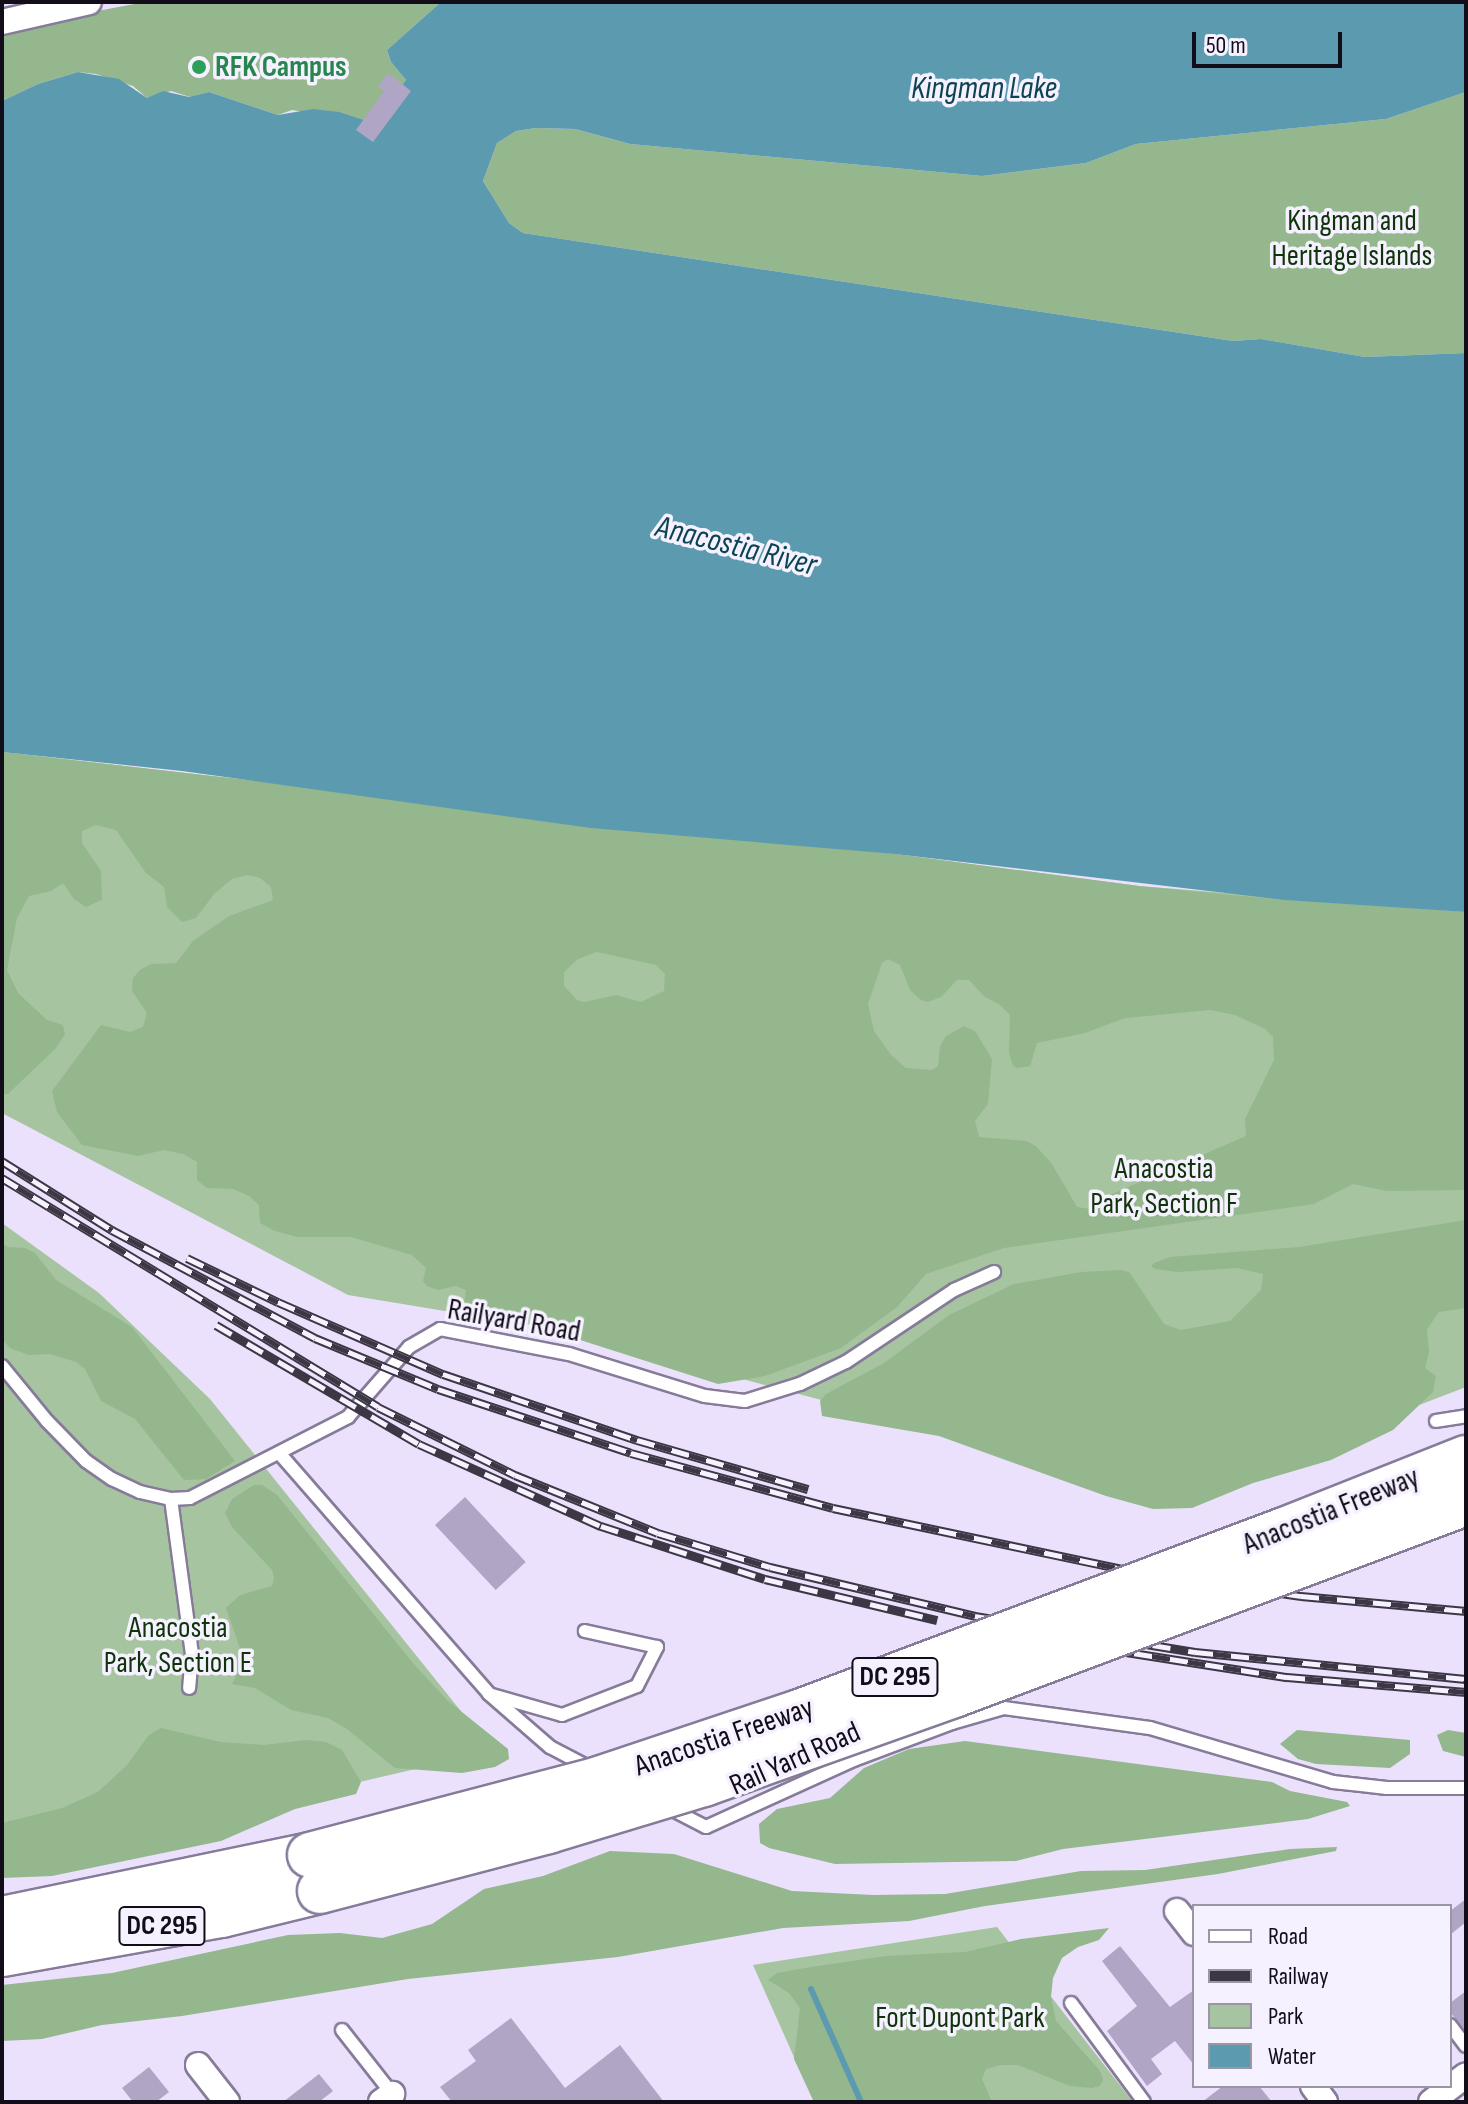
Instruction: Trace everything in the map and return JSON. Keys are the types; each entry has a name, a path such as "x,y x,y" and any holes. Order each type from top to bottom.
{"highway":[{"name":"Anacostia Freeway","path":"2,1954 222,1915 315,1873 802,1711 1270,1536 1466,1458"},
{"name":"Anacostia Freeway","path":"2,1919 315,1873 548,1831 704,1784 954,1695 1466,1503"}],"street":[{"path":"2,22 89,2"},
{"path":"1177,1911 1192,1930"},
{"path":"198,2065 227,2102"},
{"path":"1431,2102 1449,2088"}],"lane":[{"name":"Railyard Road","path":"171,1499 190,1498 208,1491 348,1417 409,1347 440,1329 569,1354 705,1396 745,1401 800,1384 846,1362 954,1290 994,1272"},
{"path":"2,1366 47,1421 86,1461 112,1479 140,1492 171,1499 192,1655 189,1688"},
{"path":"1436,1421 1466,1416"},
{"path":"280,1454 489,1694 550,1747 621,1784"},
{"path":"489,1694 562,1715 637,1686 657,1647 585,1631"},
{"name":"Rail Yard Road","path":"635,1791 706,1827 854,1760 952,1723 1004,1708 1150,1728 1333,1782 1387,1788 1466,1788"},
{"path":"1071,2003 1144,2102"},
{"path":"1452,2028 1466,2046"},
{"path":"342,2030 391,2099"}],"green space":[{"name":"RFK Campus","path":"145,2 441,2 387,50 391,62 406,80 373,123 292,110 278,115 209,92 190,97 171,91 147,98 133,86 96,74 78,72 38,84 2,101 2,29"},
{"name":"Kingman and Heritage Islands","path":"1466,92 1466,353 1365,357 1261,339 1233,341 523,233 509,223 483,181 497,143 516,131 536,128 575,129 630,144 982,176 1086,163 1136,144 1386,119"},
{"name":"Anacostia Park, Section F","path":"2,752 895,854 1139,886 1466,912 1466,1387 1183,1496 554,1329 348,1295 2,1113"},
{"name":"Anacostia Park, Section F","path":"2,752 895,854 1139,886 1284,900 1466,912 1466,1190 1387,1191 1353,1184 1314,1204 1004,1248 926,1274 897,1307 841,1348 765,1376 718,1384 530,1324 463,1312 466,1290 456,1286 438,1290 427,1286 423,1281 426,1268 412,1255 351,1237 298,1237 275,1231 260,1223 259,1205 249,1196 233,1189 207,1188 197,1180 197,1162 183,1154 164,1150 138,1156 82,1145 57,1112 52,1091 101,1025 130,1032 143,1027 147,1013 132,991 133,978 140,970 151,964 176,963 193,941 229,916 273,900 271,887 260,878 247,875 232,879 215,893 196,918 182,922 167,907 164,887 146,873 116,830 96,825 82,831 82,843 101,871 102,900 86,907 74,899 63,883 51,891 29,896 17,918 7,970 18,993 47,1020 63,1025 65,1034 56,1048 8,1094 2,1095","holes":["597,952 656,965 665,974 664,991 641,1002 616,995 584,1002 577,1000 564,986 564,972 578,959","888,959 900,965 910,990 921,1000 928,1002 941,997 957,980 969,980 985,997 999,1004 1010,1015 1009,1052 1013,1066 1018,1068 1030,1066 1037,1043 1085,1033 1125,1018 1211,1010 1235,1015 1265,1029 1273,1037 1274,1060 1245,1119 1246,1136 1091,1203 1090,1209 1077,1207 1052,1164 1036,1146 1026,1141 979,1137 975,1121 988,1104 992,1059 975,1031 964,1026 946,1036 940,1046 938,1066 932,1070 906,1068 891,1055 874,1031 868,1004 882,963"]},
{"path":"1466,1220 1466,1308 1439,1312 1427,1329 1429,1352 1425,1368 1436,1376 1433,1392 1393,1430 1331,1460 1253,1483 1192,1508 1153,1509 1106,1496 939,1436 822,1416 820,1401 826,1394 884,1363 949,1315 1014,1284 1081,1272 1122,1270 1130,1273 1164,1324 1181,1330 1230,1321 1261,1290 1263,1274 1237,1268 1177,1272 1155,1269 1151,1266 1154,1263 1170,1257 1299,1247"},
{"name":"Anacostia Park, Section E","path":"2,1223 99,1293 210,1399 493,1751 2,1865"},
{"path":"2,1243 35,1253 56,1280 132,1327 235,1461 206,1479 184,1480 135,1419 101,1401 85,1369 76,1362 50,1354 29,1355 10,1348 2,1339"},
{"path":"254,1485 262,1485 277,1495 413,1663 447,1700 508,1749 509,1759 495,1767 462,1773 395,1768 347,1729 328,1718 291,1710 255,1688 232,1684 244,1660 226,1608 240,1595 272,1586 274,1578 272,1570 232,1527 225,1513 232,1499"},
{"path":"161,1728 221,1742 264,1745 306,1740 326,1742 342,1750 361,1782 356,1794 295,1809 221,1841 52,1876 2,1878 2,1823 62,1808 98,1792 127,1765 149,1735"},
{"path":"1297,1730 1410,1740 1410,1754 1390,1768 1316,1764 1298,1759 1280,1744"},
{"path":"1448,1730 1466,1733 1466,1757 1443,1751 1437,1735"},
{"path":"965,1741 1272,1782 1290,1791 1347,1802 1350,1806 1308,1819 1063,1849 1016,1861 835,1864 760,1843 759,1824 777,1809 830,1798 864,1768 909,1749"},
{"path":"1337,1847 1336,1851 1218,1874 985,1906 909,1921 783,1928 618,1957 408,1979 182,2016 102,2025 42,2039 2,2041 2,1985 112,1973 288,1935 340,1933 382,1938 432,1924 484,1889 543,1876 610,1851 674,1854 792,1891 873,1895 945,1894 1081,1871 1145,1870 1290,1849"},
{"name":"Fort Dupont Park","path":"997,1927 1133,2102 814,2102 753,1965"},
{"name":"Fort Dupont Park","path":"1109,1928 1099,1940 1078,1947 1062,1958 1053,1978 1051,1997 1056,2021 1100,2071 1103,2080 1100,2086 1092,2088 1070,2086 1018,2065 1001,2065 986,2069 982,2079 992,2102 814,2102 794,2059 800,2008 789,1993 768,1980 777,1973 811,1967 886,1956 965,1952 1021,1939"}],"water":[{"path":"441,2 1466,2 1466,92 1386,119 1136,144 1086,163 982,176 630,144 575,129 536,128 516,131 497,143 483,181 509,223 523,233 1233,341 1261,339 1365,357 1466,353 1466,912 1284,900 895,854 591,828 182,771 2,752 2,101 38,84 78,72 119,79 147,98 163,91 189,97 209,92 278,115 313,109 339,112 373,123 406,80 391,62 387,50"}],"building":[{"path":"388,73 411,91 373,142 356,130 384,91 378,87"},
{"path":"465,1497 526,1562 496,1590 435,1525"},
{"path":"1466,1899 1466,1922 1452,1933 1452,1910"},
{"path":"1120,1946 1170,2007 1192,1991 1192,2062 1175,2041 1151,2059 1162,2074 1147,2086 1107,2031 1137,2006 1102,1961"},
{"path":"1466,1991 1466,2031 1452,2014 1452,2002"},
{"path":"511,2018 565,2088 620,2045 664,2102 452,2102 440,2087 476,2061 468,2050"},
{"path":"149,2067 169,2092 156,2102 133,2102 122,2088"},
{"path":"319,2074 333,2091 319,2102 283,2102"},
{"path":"1220,2088 1261,2088 1272,2102 1202,2102"}],"waterway":[{"path":"811,1989 861,2102"}],"railway":[{"path":"2,1161 112,1230 315,1338 438,1389 631,1453 833,1508 1141,1573 1301,1596 1466,1611"},
{"path":"2,1178 378,1407 515,1475 658,1533 770,1567 975,1616 1195,1652 1466,1679"},
{"path":"187,1258 278,1302 443,1374 637,1440 808,1489"},
{"path":"216,1325 419,1444 601,1526 765,1579 937,1620"},
{"path":"992,1631 1287,1677 1466,1692"}],"place":[{"name":"RFK Campus","path":"199,67"}],"water label":[{"name":"Kingman Lake","path":"984,89"},
{"name":"Anacostia River","path":"736,547"}]}
